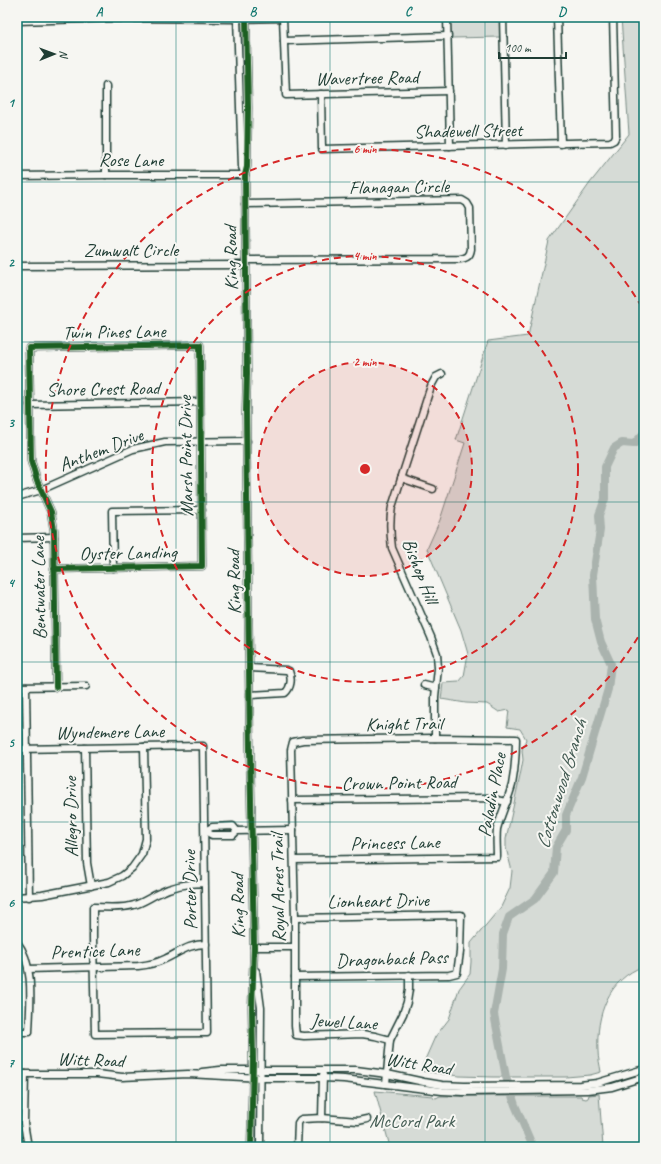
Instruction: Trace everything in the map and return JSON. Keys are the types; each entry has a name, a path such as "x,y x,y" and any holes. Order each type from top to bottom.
{"street":[{"path":"447,17 450,146"},
{"path":"503,17 506,145"},
{"path":"557,17 561,144"},
{"name":"Shadewell Street","path":"321,94 322,149 610,142 614,140 616,136 612,17"},
{"path":"17,21 121,18 283,18 284,41 448,36"},
{"name":"King Road","path":"237,18 242,167 245,176"},
{"name":"King Road","path":"246,18 248,108 247,167 245,176 247,441 254,947 251,1147"},
{"name":"Wavertree Road","path":"284,41 286,95 449,92"},
{"path":"239,74 247,74"},
{"path":"106,86 106,175"},
{"name":"Rose Lane","path":"17,176 245,176"},
{"name":"Flanagan Circle","path":"245,204 462,200 467,203 470,208 471,249 469,256 463,258 246,262"},
{"name":"Zumwalt Circle","path":"17,266 246,262"},
{"name":"Twin Pines Lane","path":"29,348 200,345"},
{"name":"Marsh Point Drive","path":"200,345 202,566"},
{"name":"Bentwater Lane","path":"29,348 31,461 37,481 51,512 54,537 56,687"},
{"name":"Bishop Hill","path":"435,738 435,697 438,668 437,654 392,548 390,520 392,507 431,386 436,378 442,374"},
{"name":"Shore Crest Road","path":"30,405 200,402"},
{"name":"Anthem Drive","path":"17,498 41,490 133,449 165,442 247,441"},
{"path":"401,478 433,489"},
{"path":"113,568 112,511 202,510"},
{"path":"17,538 54,537"},
{"name":"Oyster Landing","path":"54,569 202,566"},
{"path":"250,668 286,670 289,671 290,674 287,692 283,694 250,695"},
{"path":"424,685 436,688"},
{"path":"17,687 86,686"},
{"path":"26,687 29,897"},
{"name":"Knight Trail","path":"293,742 303,740 435,738 516,739"},
{"name":"Paladin Place","path":"497,857 496,840 515,768 516,739"},
{"name":"Royal Acres Trail","path":"293,742 291,750 296,1035"},
{"name":"Wyndemere Lane","path":"17,749 203,746"},
{"name":"Porter Drive","path":"93,968 95,1034 207,1033 203,746"},
{"path":"17,897 42,896 109,882 118,879 132,868 142,854 146,839 144,747"},
{"name":"Allegro Drive","path":"85,748 87,863 91,886"},
{"name":"Crown Point Road","path":"292,800 487,798 507,802"},
{"path":"205,831 212,835 233,835 237,831 293,830"},
{"name":"Princess Lane","path":"294,860 497,857"},
{"path":"93,968 93,907 132,906 162,891 188,884 205,883"},
{"name":"Lionheart Drive","path":"294,918 461,915"},
{"name":"Dragonback Pass","path":"295,977 449,975 457,973 460,952 461,915"},
{"path":"17,942 24,954 28,969 30,998 29,1032 17,1032"},
{"name":"Prentice Lane","path":"28,969 132,967 163,960 189,946 206,944"},
{"path":"254,947 294,948"},
{"name":"King Road","path":"254,947 261,1008 260,1147"},
{"path":"386,1084 390,1040 403,1014 407,1002 409,975"},
{"name":"Jewel Lane","path":"296,1035 362,1034 390,1040"},
{"path":"322,1118 323,1069"},
{"name":"Witt Road","path":"544,1088 597,1083 644,1069"},
{"name":"Witt Road","path":"17,1074 97,1074 122,1077 188,1074 220,1070 356,1070 387,1074 424,1082 442,1088"},
{"path":"24,1074 24,1128 28,1147"},
{"name":"Witt Road","path":"188,1074 261,1078 323,1078 442,1088 598,1089 612,1087 644,1077"},
{"path":"17,1110 24,1110"},
{"path":"297,1147 298,1123 304,1118 358,1121 367,1119"}],"green space":[{"path":"450,17 500,17 501,37 451,38"},
{"path":"621,17 644,17 644,966 621,980 613,989 602,1012 598,1038 598,1054 601,1072 590,1075 566,1077 493,1077 459,1076 420,1071 435,1037 449,1019 459,989 470,974 471,943 501,907 510,888 512,871 506,848 506,839 523,760 522,750 526,739 520,729 507,727 509,710 499,712 487,704 466,703 441,699 443,683 459,682 464,676 468,654 461,630 427,549 440,520 465,443 456,440 488,341 528,336 549,241 590,183 629,134"},
{"name":"McCord Park","path":"375,1091 433,1096 436,1098 440,1096 581,1096 582,1098 586,1099 589,1095 599,1094 603,1147 390,1147"}],"waterway":[{"name":"Cottonwood Branch","path":"533,1147 515,1105 506,1077 494,1014 502,969 503,934 509,917 535,899 554,873 556,847 566,830 566,815 582,777 608,689 611,664 601,642 595,619 593,575 600,530 599,515 605,499 605,467 614,448 622,443 634,444 644,433"}],"cycle path":[{"path":"246,17 248,108 247,167 245,175 246,411 254,947 251,1147"},
{"path":"54,569 202,566 200,345 29,348 31,461 37,481 51,512 54,530 56,687"}]}
